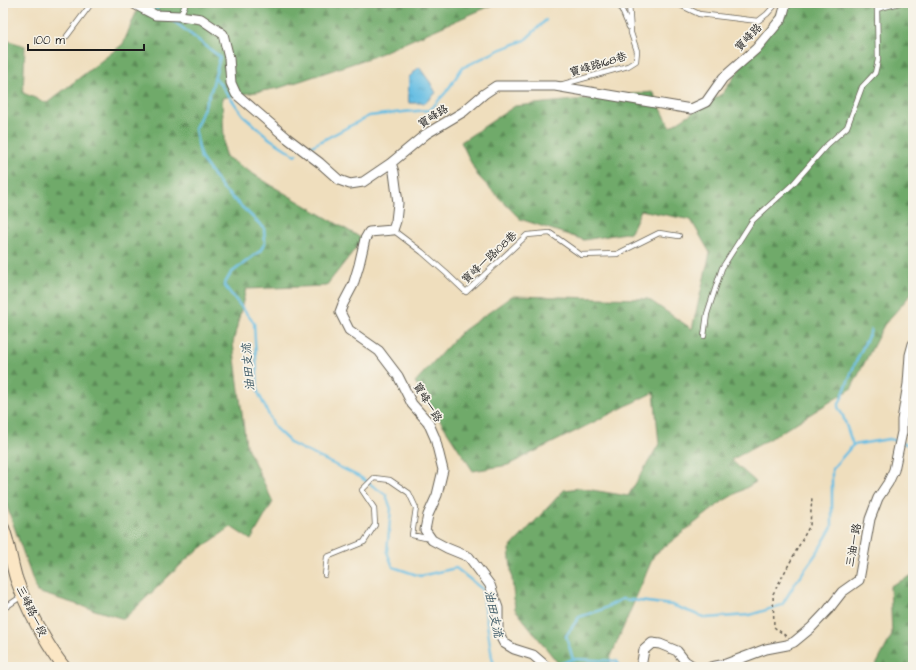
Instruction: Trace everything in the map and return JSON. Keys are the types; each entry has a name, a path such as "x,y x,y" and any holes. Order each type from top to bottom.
{"street":[{"name":"寶峰路","path":"135,3 136,5 155,15 201,19 223,34 229,58 231,83 236,94 339,180 350,184 362,182 391,163 426,134 463,112 496,86 555,86 691,110 706,102 723,78 756,49 782,18 786,3"},
{"path":"391,163 394,172 398,203 396,221 392,230"},
{"name":"寶峰一路","path":"392,230 369,232 365,239 353,285 340,312 348,330 379,351 398,376 412,404 428,422 435,438 443,470 437,495 428,515 425,530 432,540"},
{"name":"三油一路","path":"711,667 726,664 766,649 787,645 794,642 811,628 842,592 859,580 870,519 878,498 888,483 894,470 902,432 902,420 908,384 910,356 913,344"},
{"name":"三峰路一段","path":"3,528 22,596 36,624 64,667"},
{"path":"432,540 469,557 490,585 498,608 498,632 504,644 533,655 546,666"},
{"path":"640,667 644,650 652,643 660,644 677,651 694,667"}],"lane":[{"path":"67,36 91,3"},
{"path":"180,16 186,3"},
{"path":"619,3 631,33"},
{"name":"寶峰路168巷","path":"555,86 628,66 636,61 637,51 631,33 628,3"},
{"path":"676,3 699,14 758,21 778,3"},
{"path":"704,336 707,314 722,268 752,221 793,184 827,145 847,127 862,87 875,73 878,60 877,9 899,3"},
{"name":"寶峰一路108巷","path":"392,230 422,252 466,292 527,235 550,233 581,255 617,254 659,233 679,236"},
{"path":"325,575 327,557 364,542 375,525 374,508 362,490 374,478 390,480 409,492 416,508 412,535 432,540"},
{"path":"3,608 22,596"}],"path":[{"path":"794,642 774,627 773,594 810,525 812,497"}],"green space":[{"path":"140,3 497,3 372,57 279,88 222,98 225,156 274,187 363,239 326,286 246,289 233,343 246,445 273,502 251,540 231,527 190,556 124,619 37,592 3,495 5,467 3,466 3,39 25,46 23,93 47,103 123,44"},
{"path":"784,3 865,3 869,7 874,3 913,3 913,292 884,325 851,389 770,439 731,460 756,482 723,501 654,555 609,661 612,667 561,667 515,609 509,549 564,490 580,488 628,496 659,444 654,392 508,465 473,471 415,382 460,333 512,296 648,299 692,329 710,253 691,220 641,210 631,232 584,240 520,219 477,175 461,142 515,106 653,92 670,127 723,93"},
{"path":"913,575 913,667 875,667 892,635 890,586"}],"water":[{"path":"419,67 436,93 425,103 409,103 409,77"}],"waterway":[{"name":"油田支流","path":"151,3 157,9"},
{"path":"310,147 369,116 430,110 447,91 462,68 499,50 525,40 546,20"},
{"name":"油田支流","path":"175,22 220,57 211,91 195,129 201,158 223,189 264,228 265,243 260,251 231,273 224,285 254,323 258,392 275,428 292,444 360,477 386,495 391,509 387,552 393,567 420,576 456,568 482,589 492,658 495,667"},
{"path":"215,77 243,115 270,139 295,155 297,154"},
{"path":"853,445 843,416 838,407 854,366 871,330"},
{"path":"573,659 566,636 579,617 601,610 622,599 672,605 706,618 750,615 782,605 832,527 832,469 853,445 889,439 897,441"},
{"path":"902,443 913,446"},
{"name":"油田支流","path":"552,667 573,659 617,661 620,667"}]}
